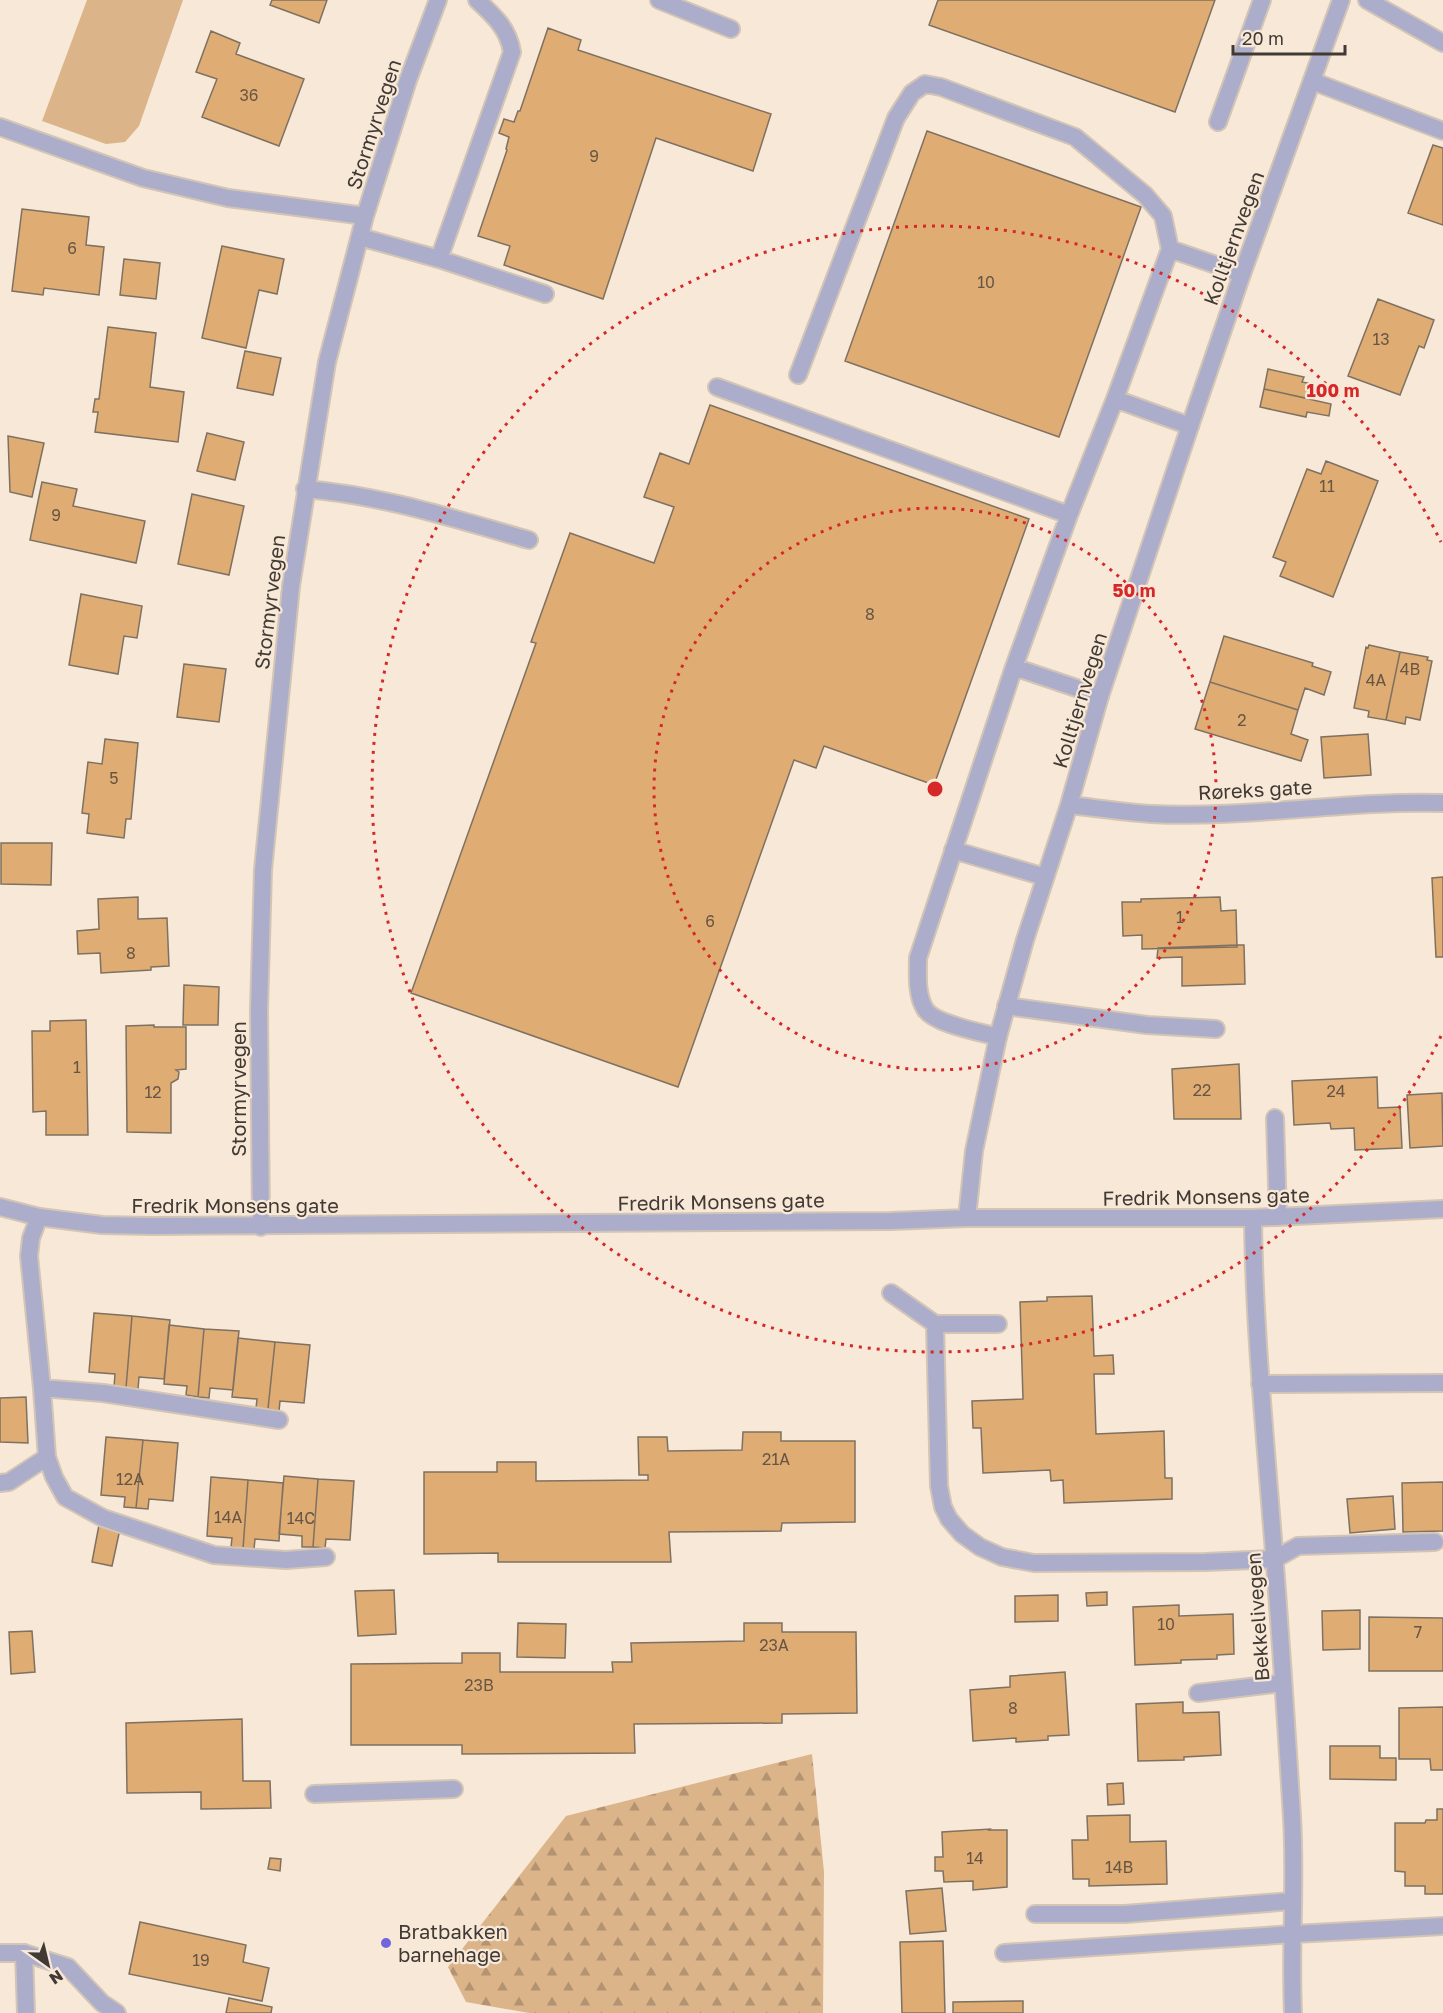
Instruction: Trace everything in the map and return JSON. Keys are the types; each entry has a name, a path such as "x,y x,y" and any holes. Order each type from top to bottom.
{"street":[{"name":"Stormyrvegen","path":"261,1227 259,1010 263,870 291,586 327,362 365,216 408,80 438,0"},
{"path":"439,259 512,52 510,39 503,25 477,0"},
{"path":"659,0 732,29"},
{"path":"1218,122 1262,0"},
{"name":"Kolltjernvegen","path":"967,1218 974,1151 998,1037 1100,696 1242,274 1341,0"},
{"path":"1367,0 1443,43"},
{"path":"1312,81 1443,131"},
{"path":"798,375 896,118 912,93 924,84 942,87 1075,137 1145,195 1163,216 1170,249 1014,667 918,958 918,989 925,1010 944,1022 998,1037"},
{"path":"0,126 143,178 228,198 365,216"},
{"path":"360,237 439,259 545,294"},
{"path":"1170,249 1242,274"},
{"path":"717,387 1069,515"},
{"path":"1115,399 1190,426"},
{"path":"305,489 332,491 428,511 529,540"},
{"path":"1014,667 1100,696"},
{"name":"Røreks gate","path":"1069,805 1151,814 1218,813 1407,802 1443,803"},
{"path":"952,850 1045,877"},
{"path":"1006,1006 1136,1024 1216,1029"},
{"path":"1275,1118 1278,1217"},
{"name":"Fredrik Monsens gate","path":"0,1208 39,1217 102,1225 261,1227 891,1221 967,1218 1252,1218 1443,1209"},
{"path":"39,1217 31,1238 29,1256 47,1457 54,1477 65,1497 103,1518 214,1554 286,1560 326,1557"},
{"name":"Bekkelivegen","path":"1252,1218 1260,1384 1275,1559 1292,1821 1293,2013"},
{"path":"891,1293 935,1324 998,1324"},
{"path":"935,1324 939,1486 943,1507 962,1534 980,1547 1002,1557 1034,1563 1205,1562 1275,1559 1298,1546 1435,1542"},
{"path":"1260,1384 1443,1383"},
{"path":"42,1388 103,1393 279,1420"},
{"path":"0,1483 9,1482 47,1457"},
{"path":"1198,1693 1283,1683"},
{"path":"314,1794 454,1789"},
{"path":"1035,1914 1125,1914 1293,1901"},
{"path":"1004,1953 1443,1926"},
{"path":"0,1953 24,1953 68,1967 102,2003 117,2013"},
{"path":"24,1953 26,2013"}],"green space":[{"path":"87,0 183,0 139,126 125,142 106,144 42,121"},
{"path":"812,1754 824,1872 823,2013 529,2013 466,2002 448,1967 566,1816"}],"building":[{"path":"272,0 327,0 319,23 270,5"},
{"path":"938,0 1215,0 1175,112 929,25"},
{"path":"548,28 581,40 578,50 771,114 753,171 656,138 603,299 504,265 510,246 478,236 507,150 509,137 499,133 504,119 514,122 520,111"},
{"path":"211,31 240,43 236,54 304,79 279,146 202,117 217,79 196,72"},
{"path":"927,131 1141,207 1059,437 845,361"},
{"path":"1433,145 1443,148 1443,225 1408,213"},
{"path":"22,209 89,217 86,245 104,247 99,295 44,288 43,295 12,291"},
{"path":"222,246 284,259 277,294 259,290 246,348 202,338"},
{"path":"124,259 160,263 156,299 120,295"},
{"path":"1378,299 1434,320 1424,348 1419,346 1400,395 1348,376"},
{"path":"108,327 156,333 150,387 184,392 178,442 95,432 98,412 93,412 95,399 99,399"},
{"path":"245,351 281,358 273,395 237,388"},
{"path":"1268,369 1304,377 1302,382 1313,384 1310,399 1264,389"},
{"path":"1264,389 1331,404 1329,416 1307,412 1306,417 1260,407"},
{"path":"710,405 1029,519 934,785 824,746 816,768 794,760 678,1087 411,993 536,643 531,642 570,533 654,563 674,507 644,497 660,453 689,464"},
{"path":"207,433 244,442 235,480 197,471"},
{"path":"8,436 44,443 32,497 10,492"},
{"path":"1326,461 1378,481 1333,597 1280,576 1286,562 1273,557 1307,469 1321,474"},
{"path":"42,482 77,489 73,506 145,521 136,563 30,540"},
{"path":"192,494 244,506 229,575 178,564"},
{"path":"81,594 142,606 137,638 124,636 118,674 69,665"},
{"path":"1224,636 1313,663 1312,666 1331,672 1324,695 1305,688 1298,710 1210,682"},
{"path":"1369,645 1400,652 1386,720 1368,717 1369,711 1354,708 1366,647 1368,648"},
{"path":"1400,652 1428,657 1427,660 1432,661 1420,720 1406,717 1405,724 1386,720"},
{"path":"184,664 226,669 219,722 177,717"},
{"path":"1210,682 1298,710 1291,734 1308,740 1301,761 1195,729"},
{"path":"1368,734 1371,775 1324,778 1321,737"},
{"path":"105,739 138,743 131,819 126,819 124,838 87,833 89,814 82,813 88,762 102,764"},
{"path":"1,843 52,843 51,885 1,884"},
{"path":"1443,877 1443,957 1436,957 1432,878"},
{"path":"138,897 138,919 167,918 169,966 151,967 151,970 101,973 100,953 78,954 77,931 99,929 98,899"},
{"path":"1220,897 1221,911 1236,910 1237,947 1142,949 1142,935 1123,936 1122,902 1141,902 1141,899"},
{"path":"1244,945 1245,984 1182,986 1182,957 1157,958 1158,948"},
{"path":"184,985 219,987 218,1025 183,1025"},
{"path":"86,1020 88,1135 46,1135 46,1111 33,1112 32,1031 50,1031 50,1021"},
{"path":"154,1025 154,1027 186,1027 186,1069 176,1070 179,1072 178,1079 171,1083 171,1133 127,1132 126,1026"},
{"path":"1239,1064 1241,1119 1174,1119 1172,1069"},
{"path":"1377,1077 1378,1108 1400,1107 1402,1148 1355,1150 1354,1128 1331,1129 1330,1123 1294,1125 1292,1081"},
{"path":"1442,1093 1443,1146 1410,1148 1407,1095"},
{"path":"1092,1296 1094,1356 1113,1355 1114,1374 1094,1374 1096,1434 1164,1431 1165,1478 1172,1478 1172,1499 1064,1503 1063,1480 1051,1481 1050,1470 983,1473 981,1428 973,1428 972,1401 1023,1399 1020,1302 1047,1301 1047,1297"},
{"path":"94,1313 132,1316 126,1388 114,1387 115,1374 89,1372"},
{"path":"132,1316 170,1320 164,1379 139,1377 138,1389 126,1388"},
{"path":"169,1325 204,1329 198,1397 186,1395 187,1386 164,1384"},
{"path":"204,1329 239,1331 233,1390 210,1388 209,1398 198,1397"},
{"path":"238,1338 275,1342 268,1409 256,1408 257,1399 232,1397"},
{"path":"275,1342 310,1345 304,1403 280,1401 279,1411 268,1409"},
{"path":"26,1397 28,1443 0,1442 0,1398"},
{"path":"743,1432 781,1432 781,1441 855,1441 855,1522 782,1523 781,1531 669,1532 671,1562 498,1562 498,1553 424,1554 424,1472 497,1472 497,1462 536,1462 536,1481 648,1480 648,1475 639,1475 638,1437 667,1437 668,1451 742,1450"},
{"path":"106,1437 143,1440 136,1508 124,1507 125,1497 101,1495"},
{"path":"143,1440 178,1443 173,1501 149,1499 148,1509 136,1508"},
{"path":"284,1476 318,1479 313,1547 302,1547 302,1536 279,1534"},
{"path":"211,1477 248,1480 243,1549 231,1547 232,1538 207,1536"},
{"path":"318,1479 354,1481 350,1540 326,1539 325,1548 313,1547"},
{"path":"248,1480 283,1483 279,1541 255,1539 254,1549 243,1549"},
{"path":"1443,1482 1443,1531 1403,1532 1402,1483"},
{"path":"1393,1496 1395,1529 1350,1533 1347,1499"},
{"path":"99,1525 120,1529 112,1566 92,1562"},
{"path":"394,1590 396,1634 358,1636 355,1591"},
{"path":"1107,1592 1107,1605 1087,1606 1086,1593"},
{"path":"1058,1595 1058,1621 1015,1622 1015,1596"},
{"path":"1179,1605 1179,1616 1233,1614 1234,1654 1217,1655 1217,1659 1181,1660 1181,1663 1135,1665 1133,1607"},
{"path":"1360,1610 1360,1649 1323,1650 1322,1611"},
{"path":"1369,1617 1443,1618 1443,1671 1369,1671"},
{"path":"518,1623 566,1624 565,1658 517,1657"},
{"path":"744,1623 782,1623 782,1632 856,1632 857,1713 782,1714 782,1723 634,1724 635,1753 462,1754 462,1745 351,1745 351,1664 462,1663 462,1653 500,1653 500,1672 613,1672 612,1662 632,1662 631,1643 744,1641"},
{"path":"32,1631 35,1672 11,1674 9,1632"},
{"path":"1065,1672 1069,1735 1048,1736 1048,1740 1016,1742 1016,1738 973,1741 970,1690 1010,1687 1010,1676"},
{"path":"1183,1702 1183,1713 1219,1712 1221,1755 1184,1757 1184,1760 1138,1761 1136,1704"},
{"path":"1443,1707 1443,1770 1431,1770 1430,1759 1399,1759 1399,1708"},
{"path":"242,1719 243,1781 270,1781 271,1808 201,1809 201,1792 127,1793 126,1723"},
{"path":"1330,1746 1380,1746 1380,1758 1396,1758 1396,1780 1330,1779"},
{"path":"1123,1783 1124,1804 1108,1805 1107,1784"},
{"path":"1437,1809 1443,1809 1443,1894 1425,1894 1425,1886 1405,1886 1405,1872 1395,1871 1395,1823 1425,1823 1426,1820 1437,1820"},
{"path":"1130,1815 1130,1842 1166,1841 1167,1884 1089,1886 1089,1879 1073,1879 1072,1840 1088,1840 1087,1816"},
{"path":"1007,1830 1007,1887 973,1890 973,1881 944,1882 943,1871 935,1871 935,1857 943,1857 942,1832"},
{"path":"270,1858 281,1859 280,1871 268,1869"},
{"path":"942,1888 946,1931 910,1934 906,1891"},
{"path":"140,1922 246,1945 243,1962 269,1968 262,2001 129,1974"},
{"path":"943,1941 945,2013 902,2013 900,1942"},
{"path":"229,1998 272,2007 271,2013 226,2013"},
{"path":"1023,2001 1023,2013 953,2013 953,2002"}],"place":[{"name":"Bratbakken barnehage","path":"386,1943"}]}
